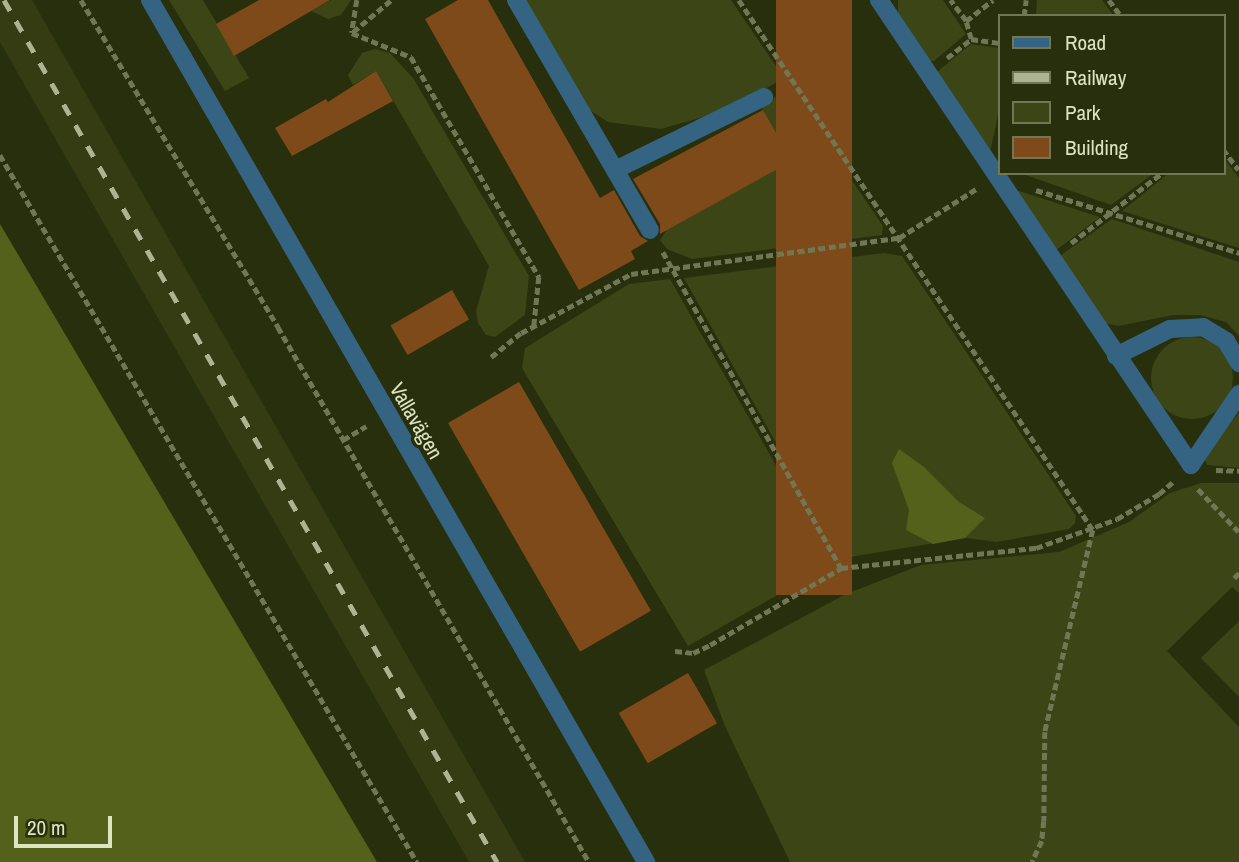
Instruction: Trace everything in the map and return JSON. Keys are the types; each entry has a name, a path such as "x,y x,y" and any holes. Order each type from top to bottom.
{"street":[{"name":"Vallavägen","path":"150,0 399,437 646,862"},
{"path":"516,0 650,229"},
{"path":"879,0 1191,465 1239,394"},
{"path":"615,170 764,97"},
{"path":"1116,356 1170,328 1202,327 1226,341 1239,363"}],"path":[{"path":"81,0 278,327 589,862"},
{"path":"352,33 357,0"},
{"path":"352,33 391,0"},
{"path":"739,0 1093,530 1045,732 1044,821 1042,841 1032,862"},
{"path":"950,0 966,21 971,39"},
{"path":"966,21 993,0"},
{"path":"352,33 411,57 539,277 534,326"},
{"path":"927,73 971,39 998,43"},
{"path":"1225,152 1239,170"},
{"path":"0,155 416,862"},
{"path":"1051,258 1159,175"},
{"path":"491,357 534,326 631,274 899,238 996,177 1239,253"},
{"path":"661,248 841,568"},
{"path":"675,651 693,653 710,645 841,568 1035,548 1093,530 1159,494 1191,465 1198,489 1239,532"},
{"path":"1234,578 1239,573"}],"shaded area":[{"path":"0,0 32,0 525,862 469,862 0,42"},
{"path":"0,224 377,862 0,862"},
{"path":"899,449 924,467 959,502 985,518 965,538 933,544 906,530 909,510 892,463"}],"green space":[{"path":"169,0 203,0 249,78 225,91"},
{"path":"331,0 351,0 341,15 328,19 311,11"},
{"path":"525,0 731,0 784,78 731,109 661,129 608,122 588,109"},
{"path":"898,0 943,0 966,34 934,61 928,61 898,13"},
{"path":"1037,0 1102,0 1112,14 1036,14"},
{"path":"971,44 998,48 998,115 990,153 937,72"},
{"path":"375,49 390,53 413,78 529,276 525,315 495,337 486,335 478,323 476,311 489,266 376,71 353,85 348,75 362,53"},
{"path":"789,88 883,226 882,235 692,259 667,249 660,240 667,230 791,161 761,107"},
{"path":"1225,160 1239,178 1239,248 1122,211 1167,175 1225,175"},
{"path":"1026,175 1151,175 1111,205"},
{"path":"1007,187 1100,217 1055,251"},
{"path":"1112,219 1239,262 1239,336 1226,322 1200,315 1173,315 1118,326 1105,323 1057,258"},
{"path":"884,253 902,256 1076,516 1075,523 1069,529 997,542 965,538 850,557 834,547 684,278"},
{"path":"670,279 832,564 688,646 522,368 525,348 629,284"},
{"path":"1192,337 1208,340 1221,349 1230,362 1233,378 1230,394 1221,407 1208,416 1192,419 1176,416 1163,407 1154,394 1151,378 1154,362 1163,349 1176,340"},
{"path":"1239,412 1239,468 1207,465 1204,457"},
{"path":"1201,483 1239,483 1239,593 1232,587 1167,651 1239,727 1239,862 790,862 725,726 704,670 846,594 921,565 1059,552 1129,522 1170,493"},
{"path":"1239,621 1239,697 1201,658"}],"building":[{"path":"259,0 330,0 234,56 216,24"},
{"path":"458,0 488,0 600,198 614,190 640,236 648,241 631,251 635,259 579,290 425,19"},
{"path":"776,0 852,0 852,595 776,595"},
{"path":"376,71 393,101 292,156 275,128 326,99 328,102"},
{"path":"763,110 792,161 660,234 660,224 633,179"},
{"path":"452,290 469,319 408,355 391,326"},
{"path":"519,382 651,611 580,652 448,423"},
{"path":"688,673 717,723 648,763 619,713"}],"railway":[{"path":"4,0 497,862"}]}
